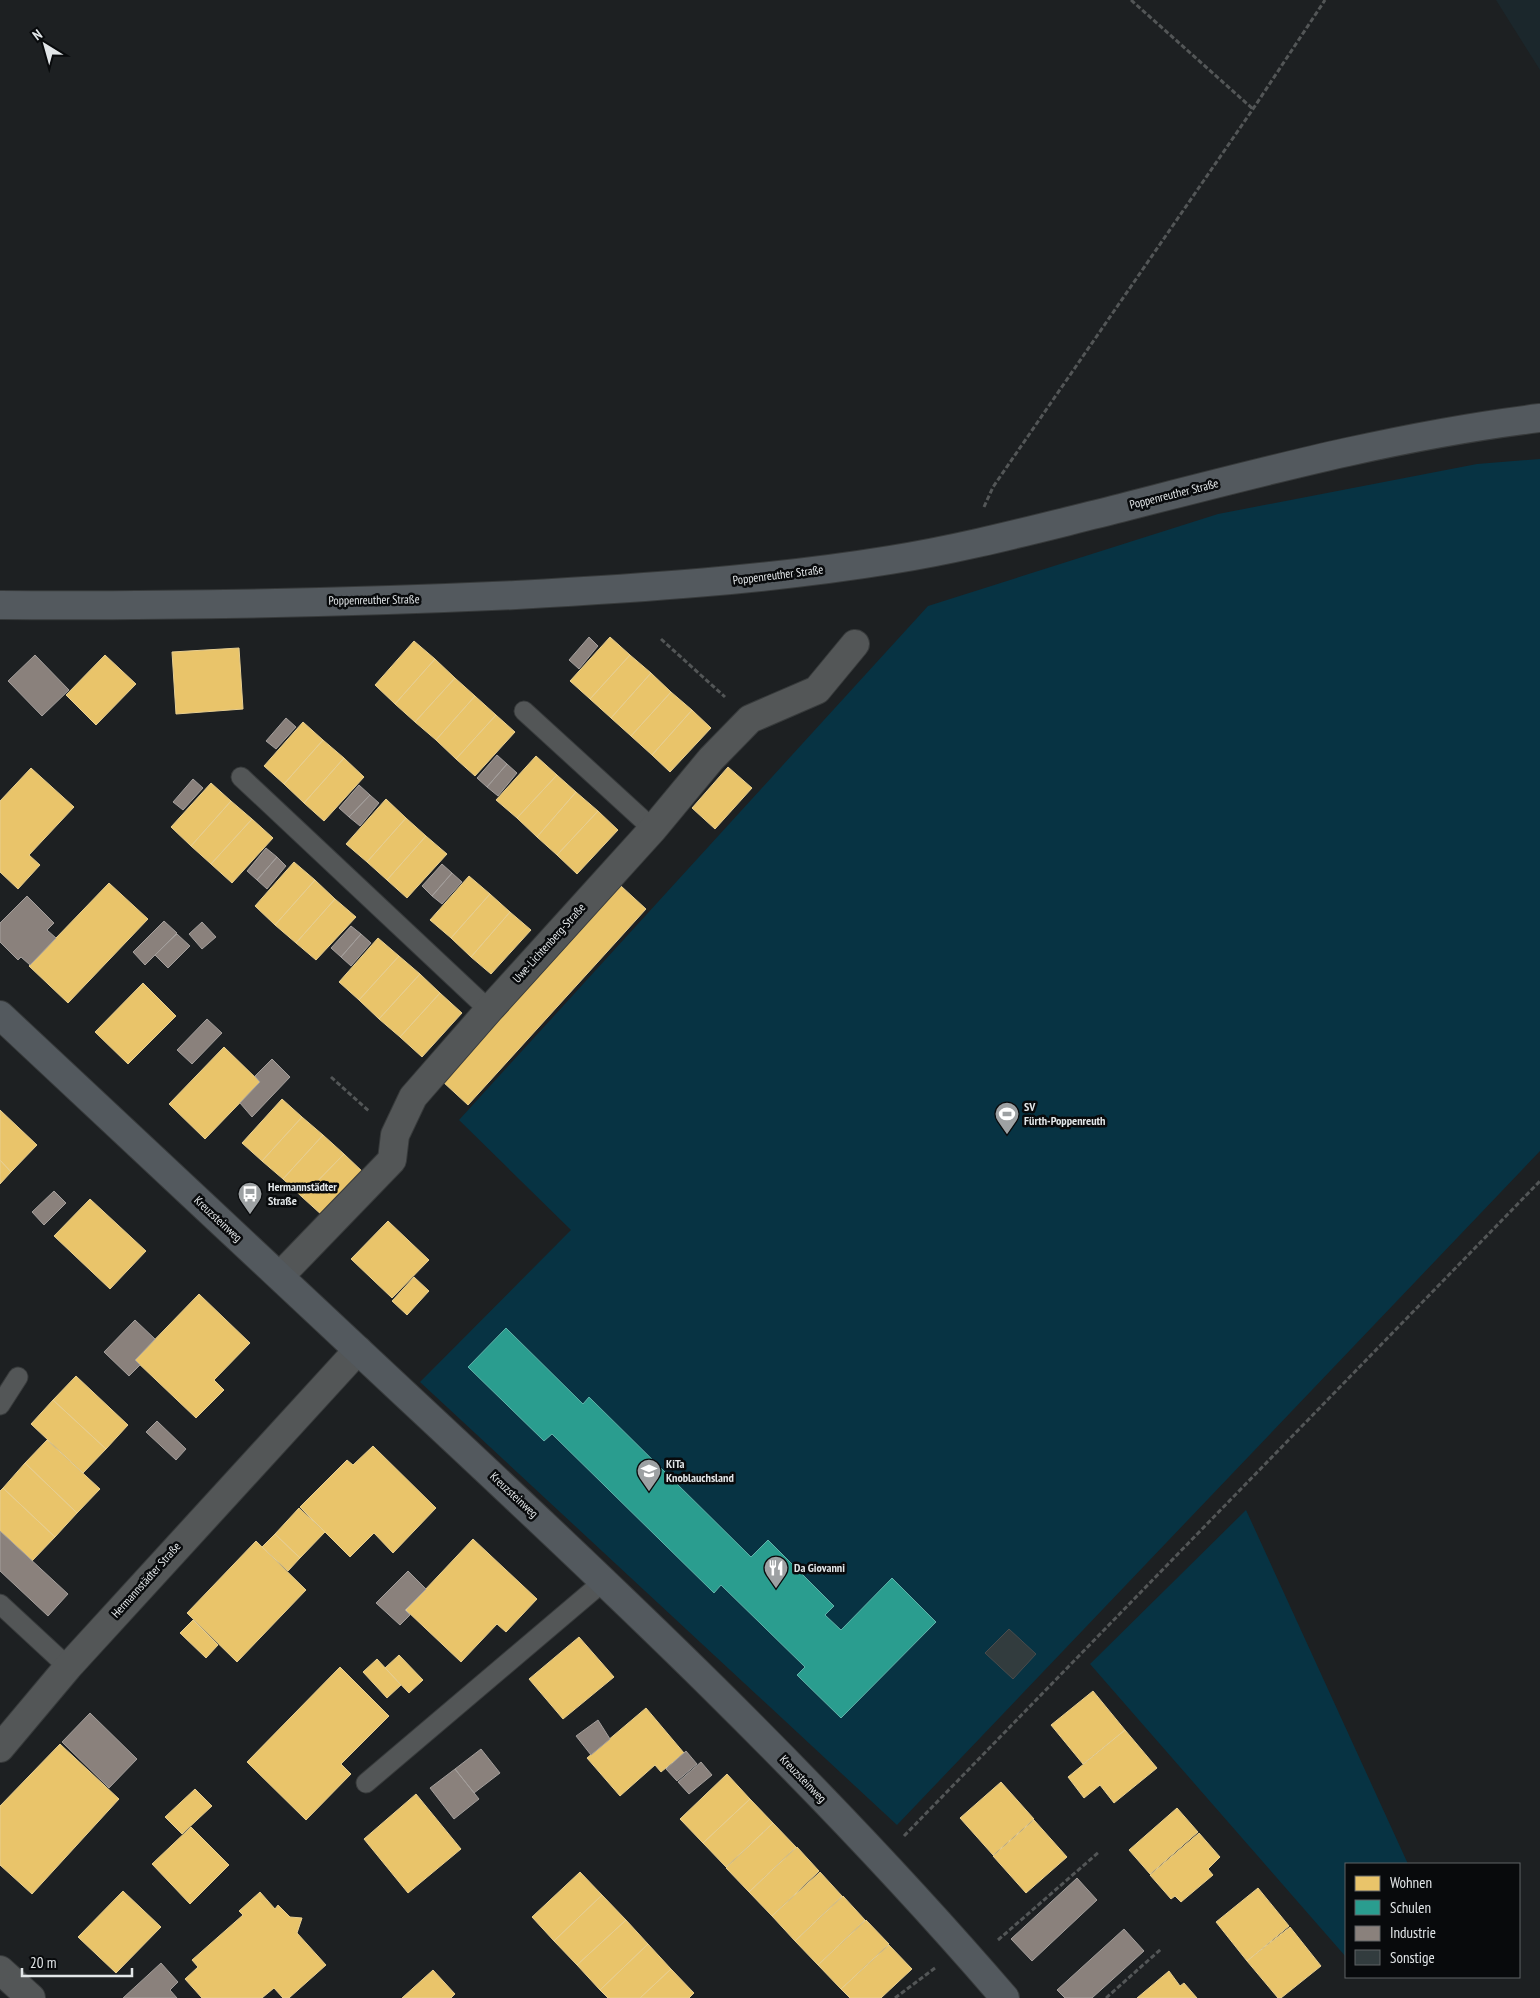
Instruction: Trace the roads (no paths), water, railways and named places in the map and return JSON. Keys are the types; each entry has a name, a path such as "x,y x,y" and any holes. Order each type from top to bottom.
{"street":[{"name":"Poppenreuther Straße","path":"0,605 405,600 670,586 843,567 891,560 972,544 1337,454 1418,438 1540,418"},
{"name":"Uwe-Lichtenberg-Straße","path":"280,1276 392,1160 395,1135 413,1097 653,829 711,759 750,719 817,690 855,644"},
{"name":"Kreuzsteinweg","path":"0,1015 604,1581 735,1710 881,1860 1005,1998"},
{"name":"Hermannstädter Straße","path":"0,1748 68,1667 358,1350"},
{"path":"0,1970 31,1998"}],"lane":[{"path":"524,711 653,829"},
{"path":"241,777 489,1010"},
{"path":"0,1405 18,1377"},
{"path":"366,1783 604,1581"},
{"path":"0,1604 68,1667"}],"place":[{"name":"SV Fürth-Poppenreuth","path":"1007,1135"},
{"name":"Hermannstädter Straße","path":"250,1215"},
{"name":"KiTa Knoblauchsland","path":"649,1492"},
{"name":"Da Giovanni","path":"776,1589"}]}
